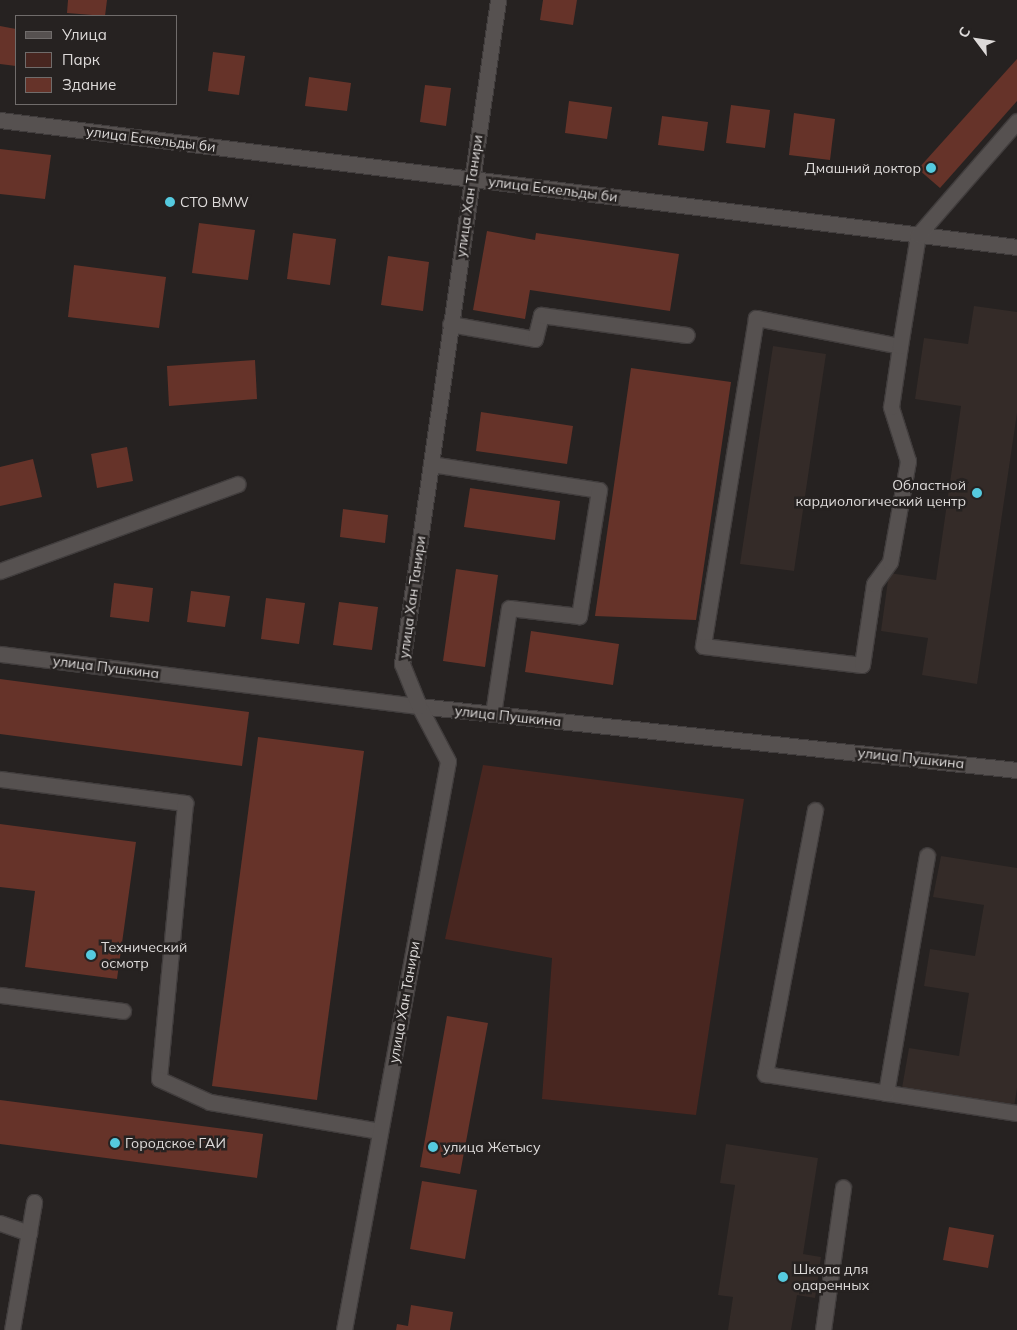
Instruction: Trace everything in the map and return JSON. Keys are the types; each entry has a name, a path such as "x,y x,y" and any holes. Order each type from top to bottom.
{"street":[{"name":"улица Хан Танири","path":"344,1330 448,761 418,706 402,664 498,0"},
{"name":"улица Ескельды би","path":"0,120 1017,247"},
{"path":"900,346 756,318 703,646 862,665 874,584 890,562 908,461 891,406 918,234 1017,121"},
{"path":"450,324 535,339 541,315 687,335"},
{"path":"431,464 599,490 579,616 509,608 493,714"},
{"path":"0,571 238,484"},
{"name":"улица Пушкина","path":"0,654 418,706 1017,770"},
{"path":"0,779 185,803 159,1079 210,1102 380,1131"},
{"path":"815,810 765,1074 1017,1113"},
{"path":"886,1093 927,856"},
{"path":"0,995 123,1011"},
{"path":"823,1330 843,1187"},
{"path":"12,1330 34,1202"},
{"path":"0,1223 29,1233"}],"shaded area":[{"name":"Областной кардиологический центр","path":"974,306 1017,312 1017,413 977,684 922,675 928,638 881,631 889,573 936,580 961,406 915,399 924,338 968,344"},
{"path":"773,346 826,354 794,571 740,564"},
{"path":"941,856 1017,868 1017,1088 1014,1107 902,1088 909,1048 959,1056 969,993 924,986 930,949 975,956 984,905 933,897"},
{"path":"726,1144 818,1158 803,1254 821,1257 815,1298 797,1295 791,1330 728,1330 733,1297 718,1295 735,1185 720,1183"}],"green space":[{"path":"483,765 744,799 696,1115 542,1099 552,958 445,939"}],"building":[{"path":"68,0 107,0 105,15 67,13"},
{"path":"543,0 577,0 573,25 540,20"},
{"path":"0,26 15,29 15,66 0,64"},
{"path":"213,52 245,56 239,95 208,91"},
{"path":"1017,59 1017,101 940,188 918,169"},
{"path":"309,77 351,83 347,111 305,106"},
{"path":"425,85 451,88 446,126 420,122"},
{"path":"569,101 612,107 607,139 565,133"},
{"path":"731,105 770,110 765,148 726,143"},
{"path":"794,113 835,119 830,160 789,155"},
{"path":"662,116 708,122 704,151 658,145"},
{"path":"0,149 51,155 45,199 0,194"},
{"path":"199,223 255,230 248,280 192,273"},
{"path":"487,231 535,240 536,233 679,254 670,311 530,290 525,319 473,310"},
{"path":"293,233 336,239 330,285 287,279"},
{"path":"388,256 429,262 423,311 381,305"},
{"path":"74,265 166,277 159,328 68,317"},
{"path":"255,360 257,399 169,406 167,366"},
{"path":"631,368 731,382 696,620 595,616"},
{"path":"481,412 573,426 567,464 476,451"},
{"path":"127,447 133,481 97,488 91,454"},
{"path":"33,459 42,497 0,506 0,467"},
{"path":"470,488 560,501 555,540 464,527"},
{"path":"343,509 388,515 385,543 340,537"},
{"path":"456,569 498,575 485,667 443,661"},
{"path":"114,583 153,588 149,622 110,617"},
{"path":"191,591 230,596 225,627 187,622"},
{"path":"266,598 305,603 299,644 261,639"},
{"path":"339,602 378,607 372,650 333,645"},
{"path":"531,631 619,644 613,685 525,672"},
{"path":"0,679 249,712 242,766 0,734"},
{"path":"258,737 364,751 317,1100 212,1086"},
{"path":"0,824 136,842 117,979 25,967 35,891 0,887"},
{"path":"447,1016 488,1023 460,1174 420,1167"},
{"path":"0,1100 263,1134 257,1178 0,1144"},
{"path":"422,1181 477,1190 465,1259 410,1249"},
{"path":"949,1227 994,1235 988,1268 943,1260"},
{"path":"411,1305 453,1312 450,1330 396,1330 397,1324 408,1326"}],"place":[{"name":"Дмашний доктор","path":"931,168"},
{"name":"СТО BMW","path":"170,202"},
{"name":"Областной кардиологический центр","path":"977,493"},
{"name":"Технический осмотр","path":"91,955"},
{"name":"Городское ГАИ","path":"115,1143"},
{"name":"улица Жетысу","path":"433,1147"},
{"name":"Школа для одаренных","path":"783,1277"}]}
